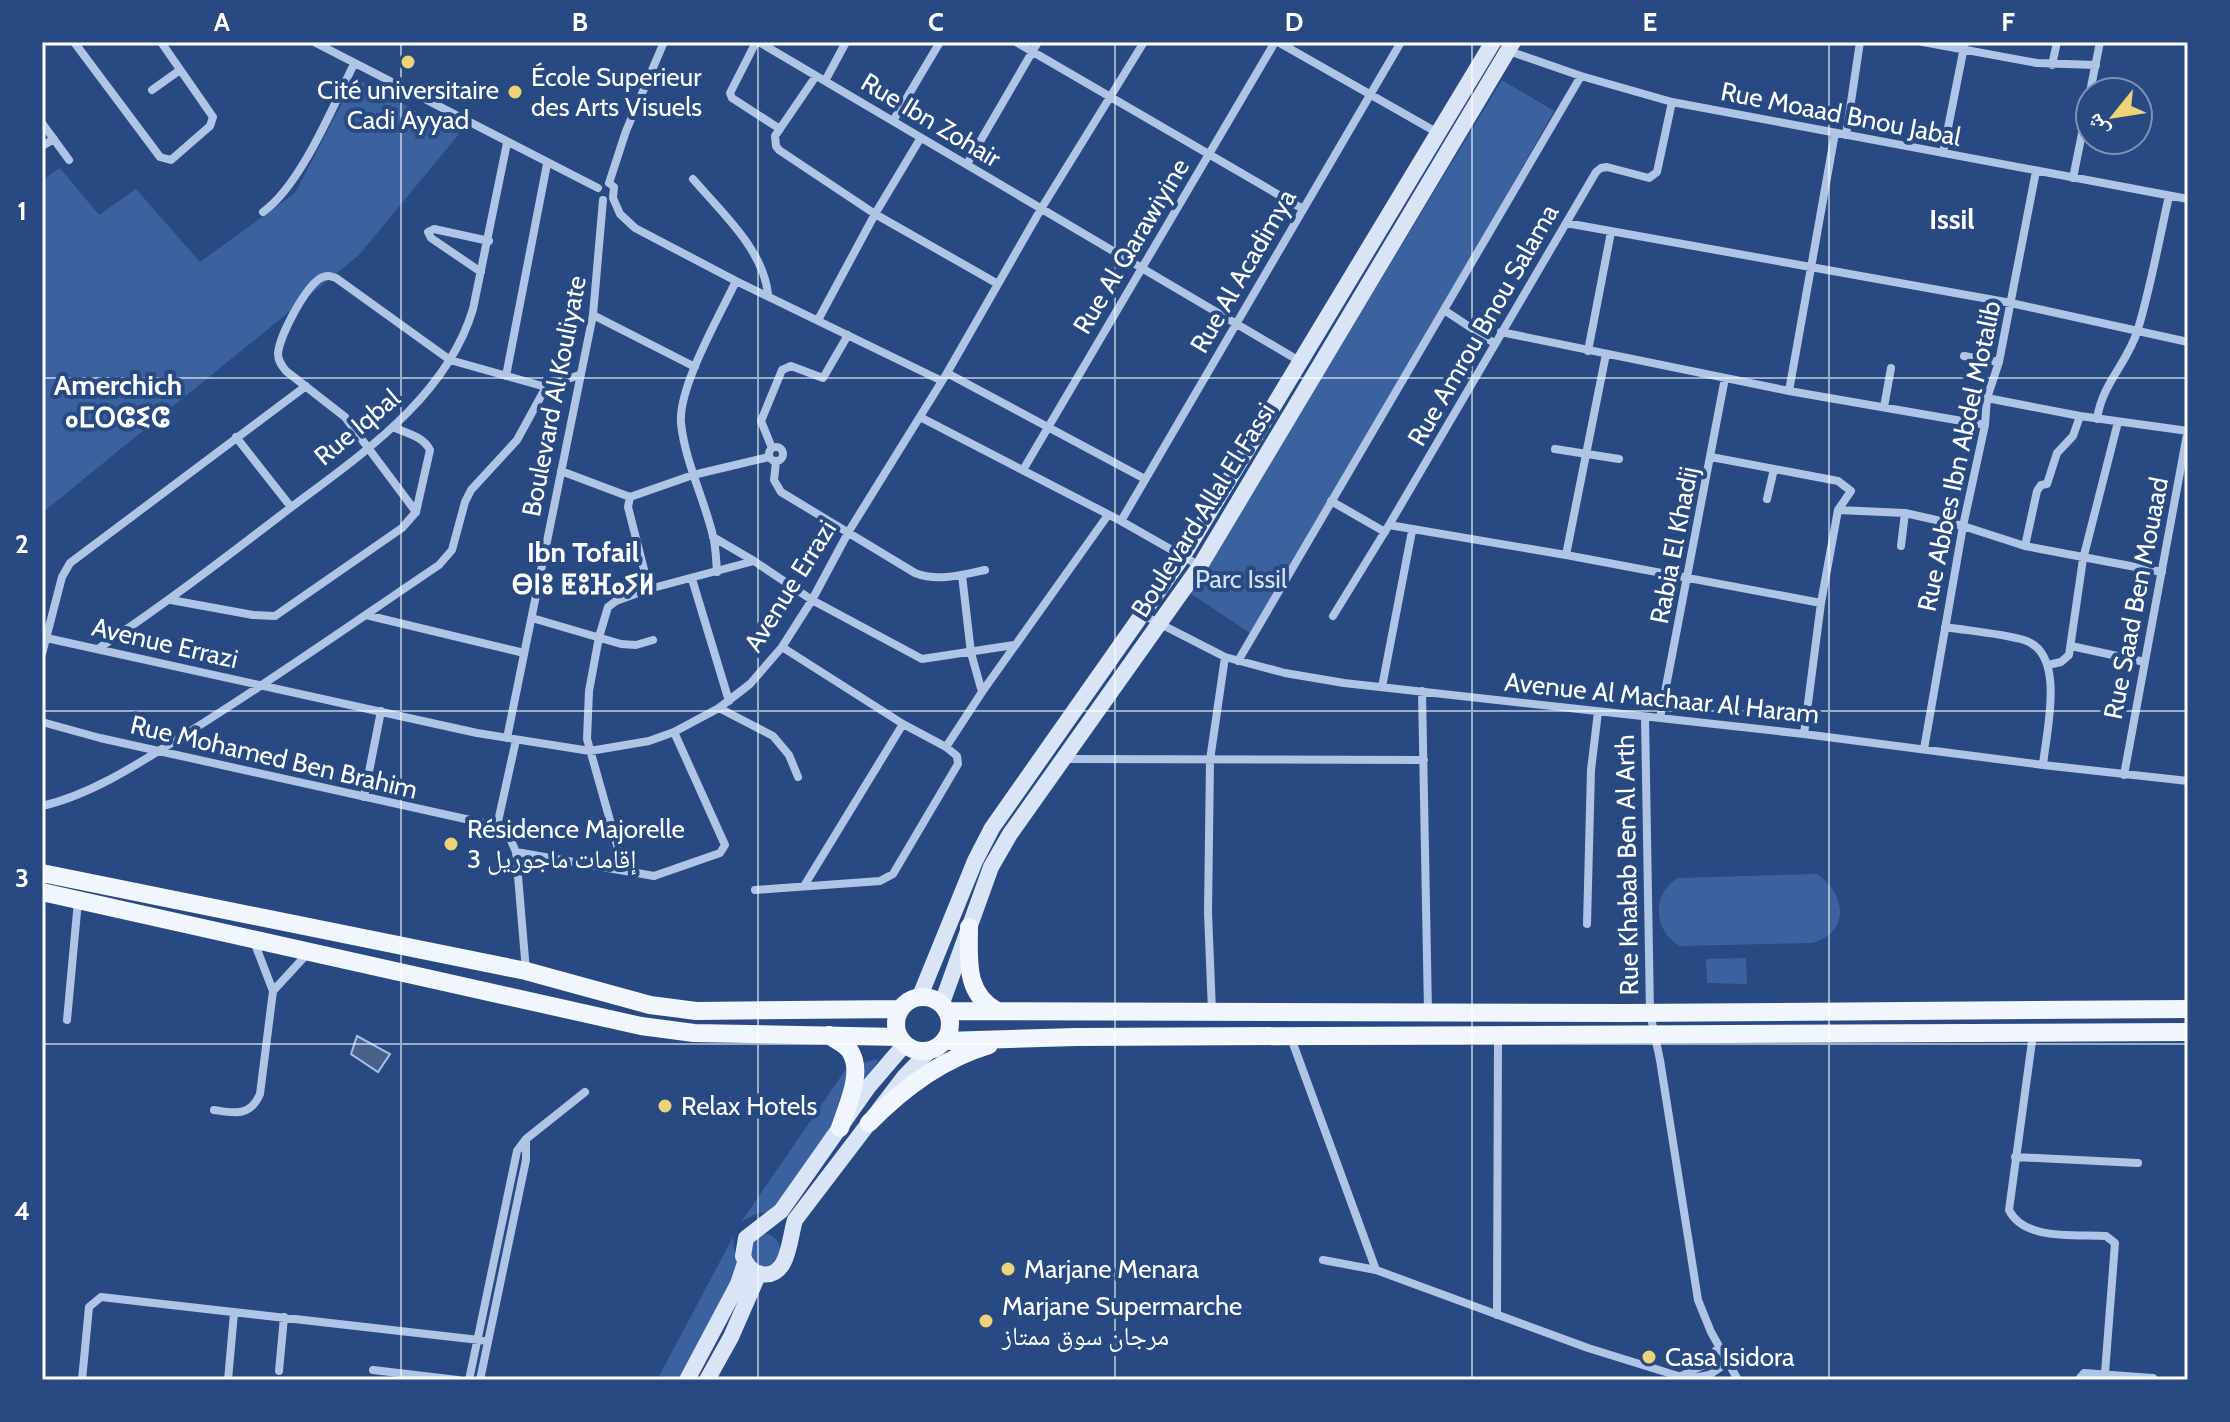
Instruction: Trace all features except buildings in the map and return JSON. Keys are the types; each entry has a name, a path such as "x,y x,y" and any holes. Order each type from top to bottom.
{"main road":[{"name":"Boulevard Allal El Fassi","path":"920,996 975,861 992,828 1183,556 1438,133 1502,44"},
{"name":"Boulevard Allal El Fassi","path":"944,1007 991,867 1010,834 1200,566 1502,44"},
{"path":"42,873 526,971 650,1005 696,1011 900,1009"},
{"path":"42,892 641,1026 694,1033 826,1034 902,1041 921,1051 937,1046 1009,1039 2188,1032"},
{"path":"969,927 968,960 972,983 982,1000 997,1011"},
{"path":"745,1263 759,1273 774,1273 786,1262 795,1220 904,1077 937,1046 950,1027 944,1007 935,999 920,996 905,1003 896,1023 902,1041"},
{"path":"944,1007 997,1011 1650,1013 2188,1009"},
{"path":"826,1034 849,1049 855,1063 853,1086 840,1128"},
{"path":"869,1123 891,1101 958,1055 1009,1039"},
{"path":"687,1380 738,1284 745,1263 744,1242 749,1234 781,1211 902,1041"},
{"path":"758,1229 776,1230 788,1243"},
{"path":"707,1380 731,1337 759,1273"}],"street":[{"path":"74,42 165,160 175,157 213,122 213,117 161,42"},
{"path":"314,42 598,188"},
{"path":"609,183 626,131 664,42"},
{"path":"757,42 730,93 732,98 780,129"},
{"name":"Rue Ibn Zohair","path":"757,42 1301,362"},
{"path":"825,81 846,42"},
{"path":"893,121 940,42"},
{"path":"1016,42 1303,209"},
{"path":"967,164 1038,42"},
{"name":"Avenue Errazi","path":"44,637 511,739 590,751 626,747 674,732 719,708 750,684 782,647 812,600 849,531 1144,42"},
{"path":"1276,42 1438,133"},
{"name":"Rue Al Qarawiyine","path":"1023,470 1276,42"},
{"name":"Rue Al Acadimya","path":"1121,521 1401,42"},
{"path":"1846,135 1860,42"},
{"path":"1923,42 1964,46 2052,65 2096,65"},
{"path":"2052,65 2057,42"},
{"path":"2094,76 2100,42"},
{"name":"Rue Moaad Bnou Jabal","path":"1502,44 1581,76 1672,102 2188,199"},
{"path":"1943,153 1964,46"},
{"path":"263,212 284,193 292,180 354,64"},
{"path":"152,90 180,70"},
{"path":"816,76 774,140 779,150 875,214 998,284"},
{"path":"1238,661 1581,76"},
{"name":"Rue Amrou Bnou Salama","path":"1333,616 1601,168 1649,178 1653,176 1660,165 1672,102"},
{"path":"42,123 69,160"},
{"path":"1789,391 1835,133"},
{"path":"42,146 54,139"},
{"path":"818,320 920,139"},
{"name":"Rue Iqbal","path":"99,648 171,600 412,409 450,360 470,320 489,241 507,143"},
{"path":"2073,178 2077,156"},
{"path":"506,376 547,164"},
{"name":"Rue Abbes Ibn Abdel Motalib","path":"1924,749 1963,526 1985,425 1987,398 1999,362 2036,171"},
{"path":"693,179 758,259 766,278 768,294"},
{"path":"609,183 602,183 598,195 603,200 613,198"},
{"path":"609,183 615,191 613,198 620,214 628,223 736,281 944,377 1145,479"},
{"path":"2097,419 2099,401 2105,388 2138,331 2169,196"},
{"name":"Boulevard Al Kouliyate","path":"497,826 524,653 593,315 603,200"},
{"path":"1566,223 2011,303 2188,342"},
{"path":"481,272 431,238 428,232 434,229 489,241"},
{"path":"1588,351 1611,232"},
{"path":"416,512 345,417 280,362 278,353 285,332 313,284 328,275 342,282 450,360 546,387 579,375"},
{"path":"717,572 713,537 693,475 681,422 684,400 695,367 736,281"},
{"path":"1444,310 1494,343"},
{"path":"593,315 695,367"},
{"path":"1501,332 1789,391 1985,425"},
{"path":"848,335 823,378 791,366 782,370 761,421 772,456 774,480 781,492 915,573 927,578 985,570"},
{"path":"1566,555 1606,354"},
{"path":"1964,356 1999,362"},
{"path":"1884,407 1891,368"},
{"name":"Rabia El Khadij","path":"1660,718 1725,378"},
{"path":"42,654 62,577 70,563 306,386"},
{"path":"42,806 71,797 158,751 263,686 448,557 471,490 517,440 546,387"},
{"path":"1987,398 2097,419 2188,430"},
{"path":"2025,546 2037,491 2041,485 2047,484 2057,453 2073,436 2080,416"},
{"path":"920,417 1121,521 1200,566"},
{"path":"2048,665 2065,660 2071,646 2083,559 2118,422"},
{"path":"171,600 275,616 402,528 416,512 430,450 426,442 393,427"},
{"name":"Rue Saad Ben Mouaad","path":"2124,775 2188,430"},
{"path":"236,437 291,507"},
{"path":"1555,449 1619,459"},
{"path":"561,471 630,497 693,475 772,456"},
{"path":"1711,457 1844,483 1851,491 1838,510 1821,603 1804,734"},
{"path":"1767,499 1774,469"},
{"path":"630,497 628,507 649,589"},
{"path":"1331,501 1387,529 1566,555 1821,603"},
{"path":"1838,510 1905,513 1963,526 2025,546 2162,572"},
{"path":"1901,546 1905,513"},
{"path":"946,747 1014,645 1108,515"},
{"path":"1382,687 1412,531"},
{"path":"713,537 812,600 922,659 1014,645"},
{"path":"624,870 587,739 586,713 599,637 612,604 649,589 754,561"},
{"path":"962,575 971,653 982,692"},
{"path":"692,579 729,701"},
{"path":"366,615 524,653"},
{"name":"Avenue Al Machaar Al Haram","path":"1143,615 1225,657 1285,673 2188,781"},
{"path":"532,618 629,646 653,640"},
{"path":"1945,627 2026,641 2035,646 2048,665 2051,688 2043,765"},
{"path":"2071,646 2145,662"},
{"path":"755,890 880,881 893,874 958,764 957,756 946,747 903,724 782,647"},
{"path":"1212,1012 1208,913 1210,760 1225,657"},
{"path":"1422,691 1428,1012"},
{"path":"719,708 773,736 789,755 798,777"},
{"path":"364,797 381,711"},
{"path":"1587,924 1591,770 1598,712"},
{"name":"Rue Khabab Ben Al Arth","path":"1645,717 1650,1013 1698,1300 1738,1380"},
{"name":"Rue Mohamed Ben Brahim","path":"42,722 158,751 497,826"},
{"path":"804,886 903,724"},
{"path":"516,852 662,875 724,850 725,845 674,732"},
{"path":"1063,759 1424,760"},
{"path":"497,826 507,831 516,852 526,971"},
{"path":"67,1020 78,900"},
{"path":"214,1110 241,1113 257,1101 273,991 253,939"},
{"path":"273,991 310,952"},
{"path":"2034,1034 2009,1210 2017,1224 2031,1231 2106,1236 2115,1243 2105,1373"},
{"path":"1291,1037 1376,1270"},
{"path":"1497,1315 1498,1037"},
{"path":"469,1380 514,1159 526,1139 585,1092"},
{"path":"480,1380 526,1160 526,1139"},
{"path":"2015,1157 2138,1163"},
{"path":"1323,1260 1376,1270 1588,1348 1679,1377 1696,1379 1727,1363"},
{"path":"82,1380 89,1307 97,1299 106,1297 488,1341"},
{"path":"228,1380 234,1313"},
{"path":"279,1371 284,1317"},
{"path":"1679,1377 1702,1366 1719,1347"},
{"path":"373,1370 458,1380"},
{"path":"2078,1380 2084,1373 2153,1378"}],"green space":[{"path":"355,78 459,134 359,255 42,513 42,180 60,168 99,215 136,189 200,262 295,193"},
{"name":"Parc Issil","path":"1502,80 1554,111 1393,395 1250,633 1190,593"},
{"path":"1817,874 1834,892 1840,912 1833,930 1825,938 1812,943 1680,946 1664,931 1660,922 1663,893 1678,878"},
{"path":"1746,958 1747,984 1707,983 1706,959"},
{"path":"879,1059 774,1212 758,1213 741,1222 848,1066"},
{"path":"764,1234 775,1239 780,1250 775,1261 764,1266 753,1261 748,1250 753,1239"},
{"path":"733,1237 741,1267 680,1380 657,1380"}],"shaded area":[{"path":"357,1036 390,1054 378,1072 351,1054"}],"place":[{"name":"Cité universitaire Cadi Ayyad","path":"408,62"},
{"name":"École Superieur des Arts Visuels","path":"515,92"},
{"name":"Résidence Majorelle إقامات ماجوريل 3","path":"451,844"},
{"name":"Relax Hotels","path":"665,1106"},
{"name":"Marjane Menara","path":"1008,1269"},
{"name":"Marjane Supermarche مرجان سوق ممتاز","path":"986,1321"},
{"name":"Casa Isidora","path":"1649,1357"}],"district":[{"name":"Issil","path":"1952,219"},
{"name":"Amerchich ⴰⵎⵔⵛⵉⵛ","path":"118,401"},
{"name":"Ibn Tofail ⴱⵏⵓ ⵟⵓⴼⴰⵢⵍ","path":"583,568"}]}
